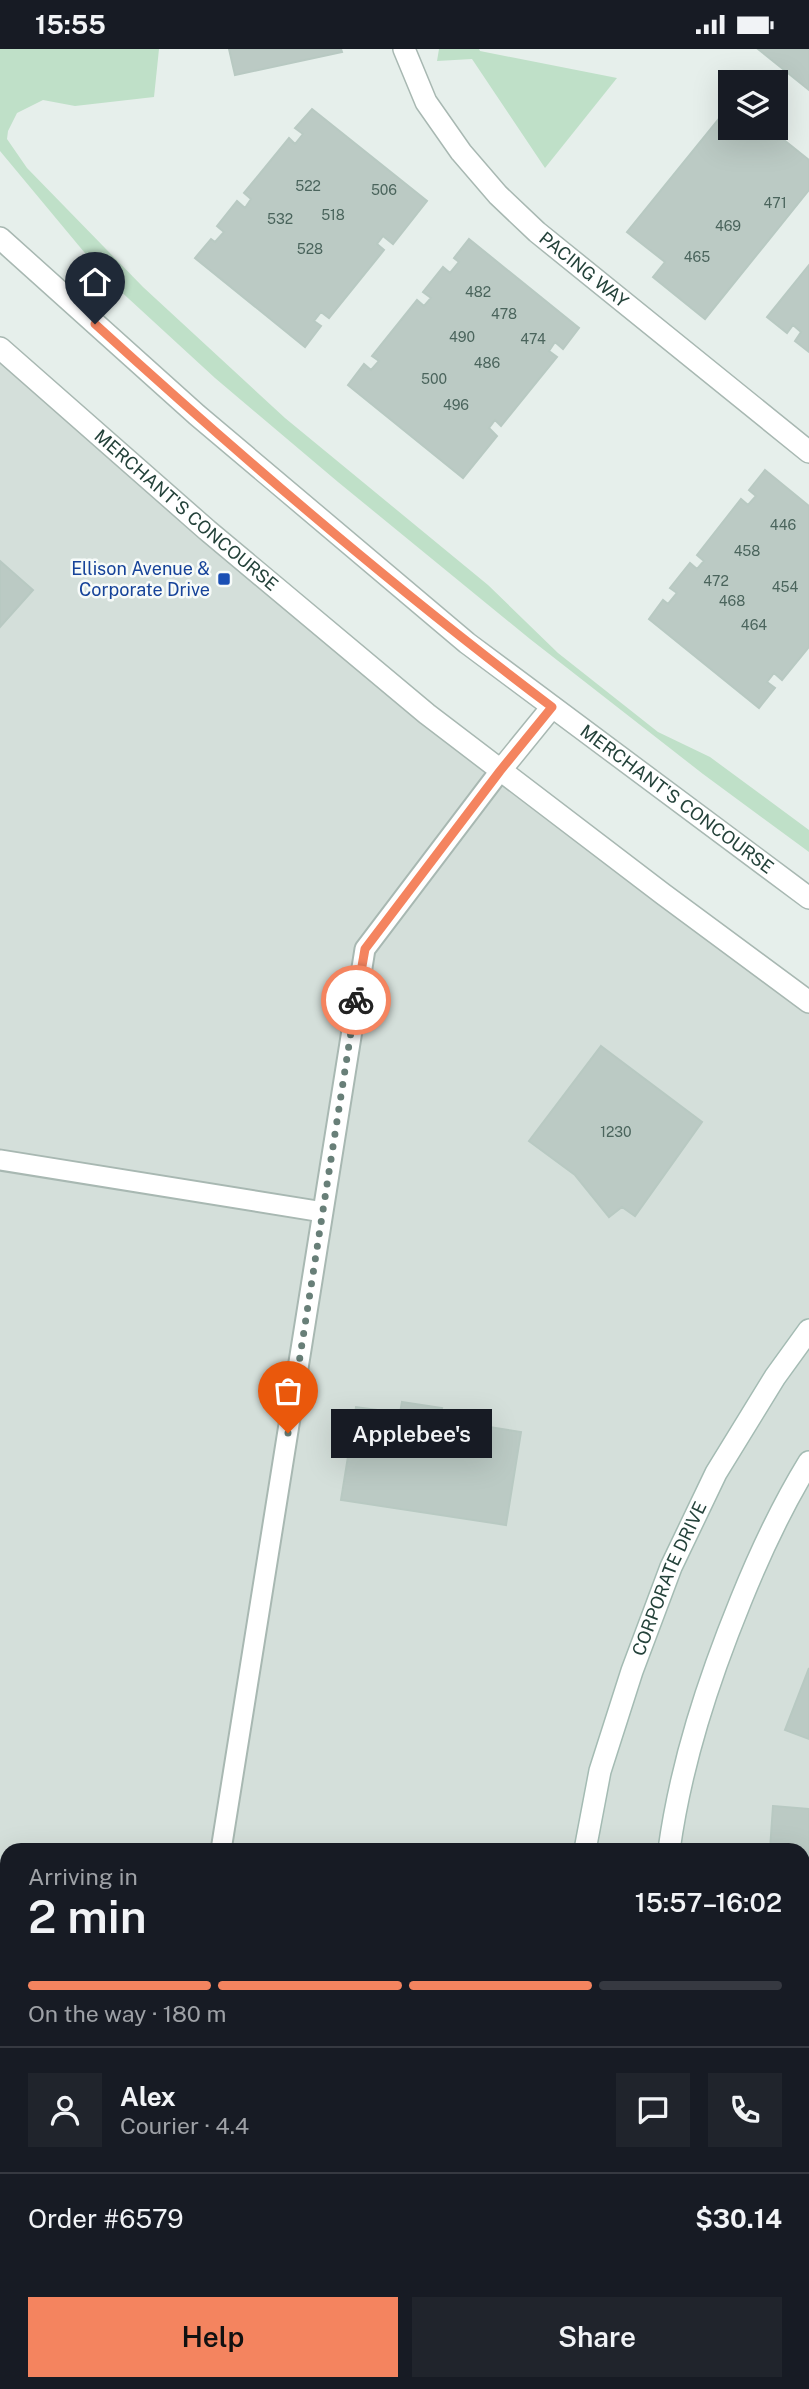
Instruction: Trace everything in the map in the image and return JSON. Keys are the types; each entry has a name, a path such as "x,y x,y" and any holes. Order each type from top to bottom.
{"street":[{"name":"PACING WAY","path":"404,49 426,102 460,152 498,195 537,232 809,452"},
{"name":"MERCHANT'S CONCOURSE","path":"0,238 124,351 298,502 467,643 809,898"},
{"name":"MERCHANT'S CONCOURSE","path":"0,348 207,530 427,714 809,1002"},
{"path":"500,771 552,707"},
{"name":"CORPORATE DRIVE","path":"586,1843 600,1771 632,1671 671,1567 716,1473 775,1377 809,1330"},
{"path":"670,1843 686,1758 704,1697 751,1575 781,1511 809,1462"}],"lane":[{"path":"222,1843 365,949 500,771"},
{"path":"0,1160 323,1212"}],"shaded area":[{"path":"0,348 207,530 809,1002 809,1843 0,1843"}],"green space":[{"path":"0,49 159,49 154,97 75,106 43,100 17,113 7,139 27,168 143,287 285,418 488,585 558,653 658,732 710,757 809,830 809,852 703,774 530,639 215,378 104,276 0,151"},
{"path":"439,49 479,49 617,78 545,168 472,59 437,61"}],"building":[{"path":"229,49 341,49 342,52 235,75"},
{"path":"758,49 809,49 809,90 788,73 788,70 784,70"},
{"path":"312,109 427,201 393,244 383,236 377,244 384,250 329,318 321,312 314,321 321,326 305,347 195,258 211,239 215,242 224,232 217,226 237,201 245,208 251,199 244,193 289,138 295,144 303,134 295,128"},
{"path":"718,120 718,140 784,140 809,160 809,190 705,319 653,277 665,262 627,232"},
{"path":"469,239 579,328 563,349 555,342 549,351 557,357 501,426 495,420 489,428 497,436 463,478 348,385 364,364 371,370 379,361 372,356 417,300 424,306 431,298 423,292 443,267 450,273 459,262 454,258"},
{"path":"809,265 809,352 795,341 801,332 793,325 787,333 767,317"},
{"path":"765,470 809,506 809,647 782,680 774,673 767,682 775,688 759,708 649,619 663,600 668,604 677,593 670,588 690,563 697,569 704,561 697,555 741,499 748,505 756,496 749,490"},
{"path":"0,561 33,590 0,627"},
{"path":"601,1046 702,1122 635,1216 622,1207 609,1217 575,1175 529,1141"},
{"path":"402,1402 442,1408 439,1419 521,1432 506,1525 341,1500 356,1407 400,1413"},
{"path":"809,1668 809,1739 785,1730"},
{"path":"773,1806 809,1809 809,1843 770,1843"}],"way so far":[{"path":"288,1433 356,1000"}],"place":[{"name":"Ellison Avenue & Corporate Drive","path":"224,579"},
{"name":"Applebee's","path":"288,1433"}],"route":[{"path":"95,324 394,583 467,643 552,707 365,949 356,1000"}]}
